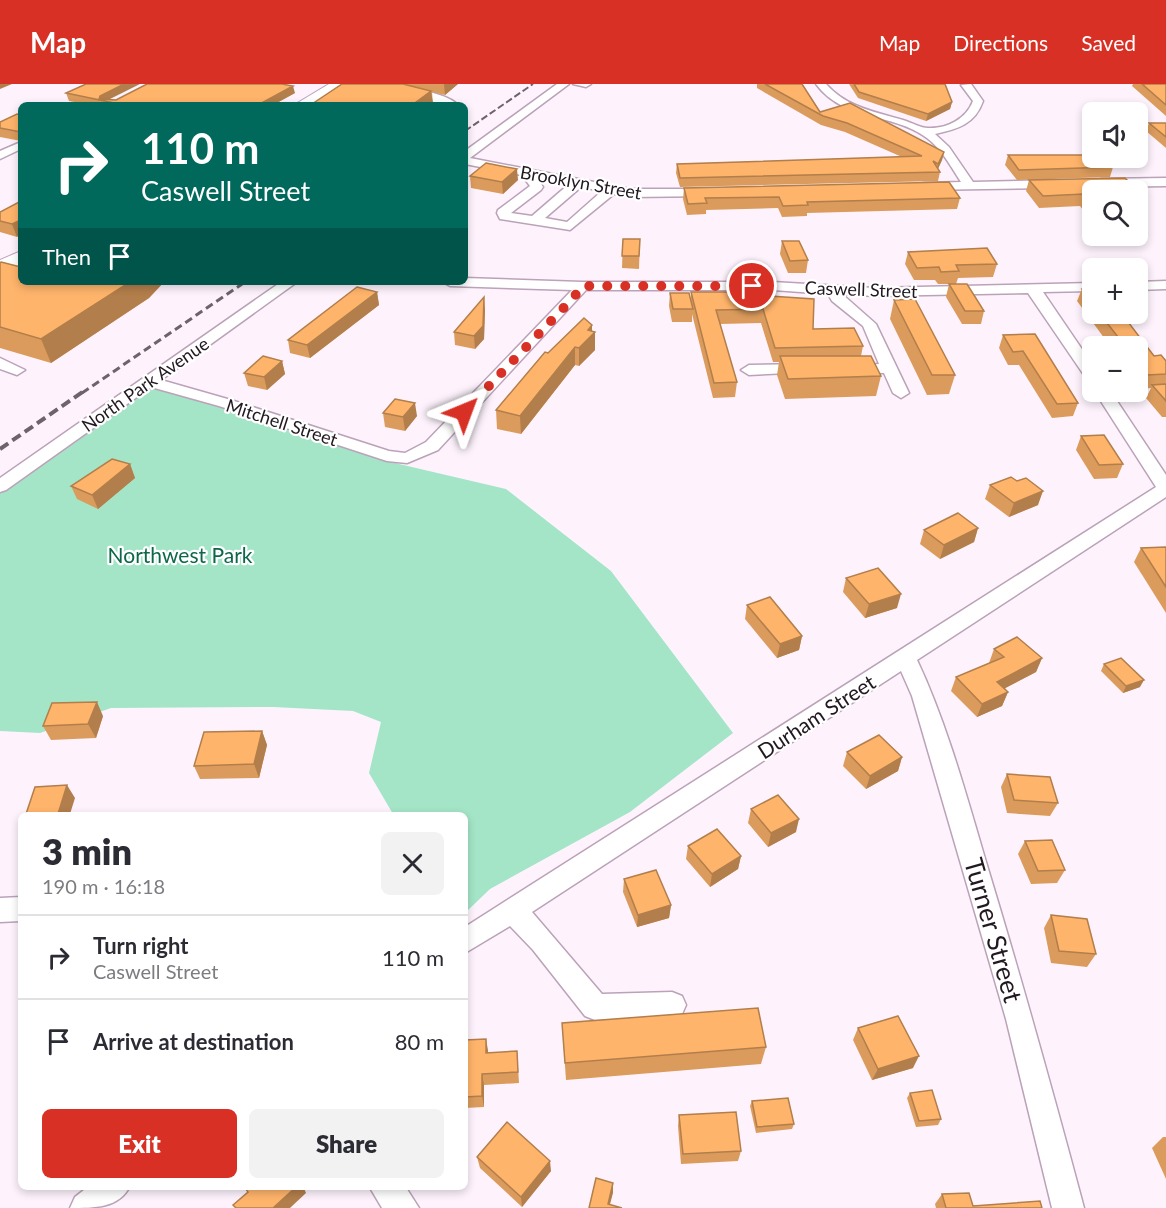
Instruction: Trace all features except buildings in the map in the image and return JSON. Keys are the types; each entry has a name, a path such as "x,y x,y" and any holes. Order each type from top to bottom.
{"highway":[{"path":"308,102 341,84"}],"street":[{"path":"365,84 449,102"},
{"path":"468,156 564,84"},
{"path":"578,84 586,84"},
{"path":"821,84 827,94 854,108 899,121 926,132 944,149 969,186"},
{"path":"926,132 958,125 975,112 978,101 966,85"},
{"path":"0,157 18,147"},
{"path":"0,157 18,160"},
{"name":"Brooklyn Street","path":"468,159 611,190 642,194 722,193"},
{"path":"535,174 530,178 537,187 503,213 505,216 570,226 611,190"},
{"path":"909,188 1166,182"},
{"path":"533,222 579,183"},
{"name":"Caswell Street","path":"468,283 582,286 773,286 833,290 1082,287"},
{"name":"North Park Avenue","path":"0,486 286,285"},
{"path":"1148,286 1166,285"},
{"name":"Mitchell Street","path":"149,382 225,403 387,456 400,458 414,456 432,446 582,286"},
{"path":"1033,289 1082,360"},
{"path":"833,290 837,298 869,324 901,393"},
{"path":"0,363 17,370"},
{"path":"748,369 889,368"},
{"path":"1109,402 1166,489"},
{"name":"Durham Street","path":"468,939 1166,489"},
{"name":"Turner Street","path":"905,657 923,696 964,828 1020,1019 1068,1208"},
{"path":"0,910 18,909"},
{"path":"513,911 542,941 595,1006 672,1005"},
{"path":"86,1208 110,1190"},
{"path":"387,1190 403,1208"}],"green space":[{"name":"Northwest Park","path":"153,386 399,464 506,489 611,571 733,733 630,812 490,889 468,910 468,812 392,812 369,773 381,722 353,711 273,707 111,708 40,733 0,731 0,492"}],"railway":[{"path":"468,129 533,84"},
{"path":"82,393 241,285"},
{"path":"0,449 84,391"}],"route":[{"path":"464,412 582,286 752,286"}]}
